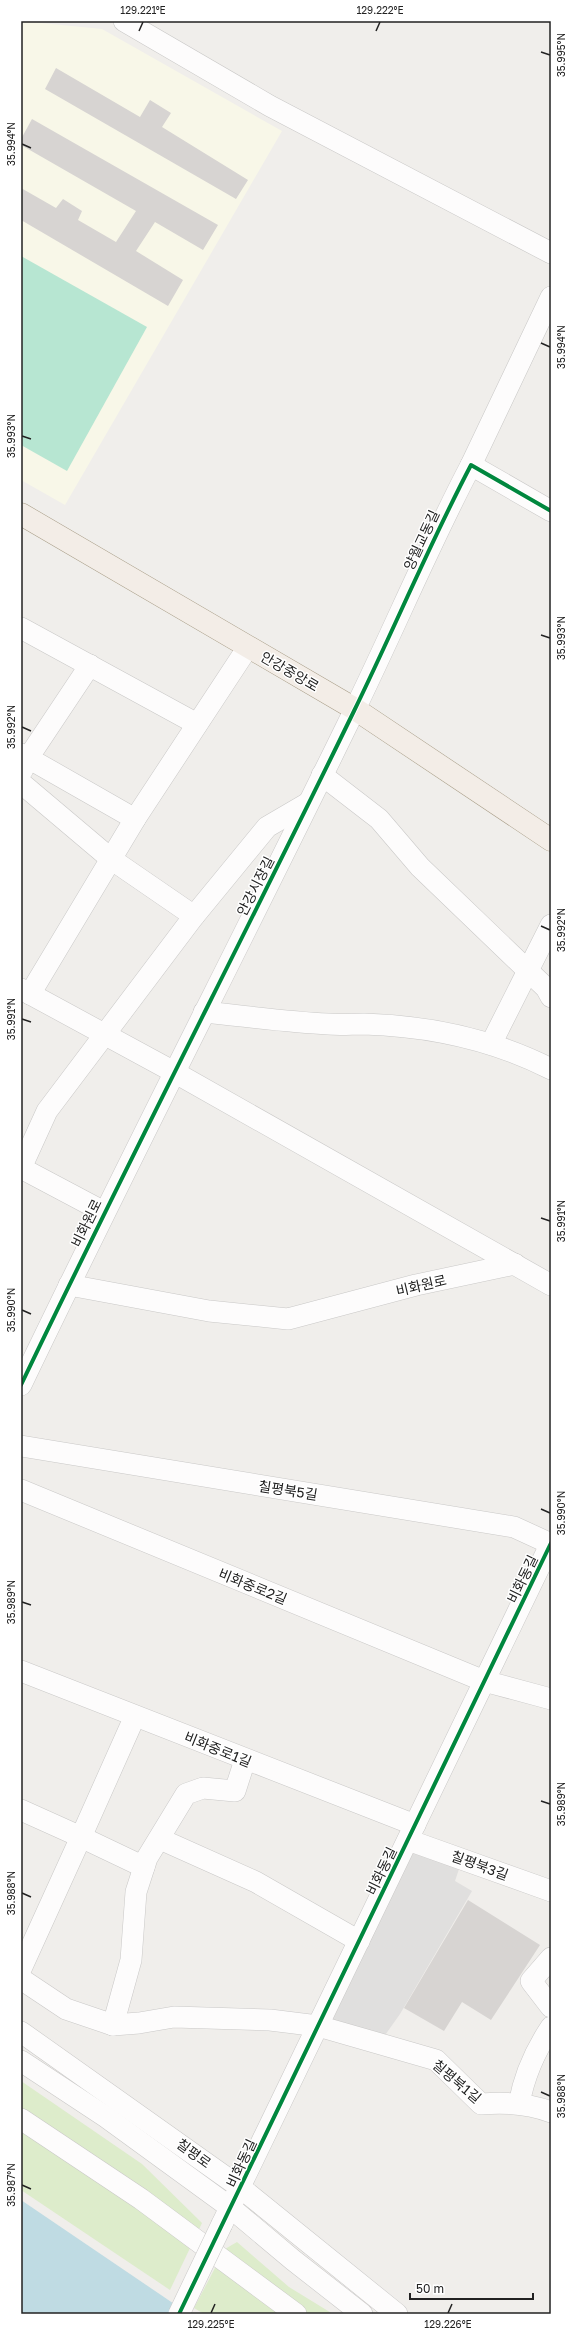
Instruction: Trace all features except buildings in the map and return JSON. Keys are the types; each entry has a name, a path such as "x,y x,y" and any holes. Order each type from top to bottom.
{"main road":[{"name":"안강중앙로","path":"21,514 355,710 551,840"}],"street":[{"path":"124,21 270,106 551,253"},
{"name":"양월교동길","path":"355,710 443,518 471,464 551,297"},
{"path":"471,464 551,511"},
{"path":"21,628 197,724"},
{"path":"248,647 135,819 26,992 174,1072 551,1285"},
{"path":"90,665 23,762 135,819"},
{"name":"안강시장길","path":"174,1072 355,710"},
{"path":"322,775 379,819 420,867 546,988 551,997"},
{"path":"21,783 111,859 194,916"},
{"name":"안강시장길","path":"21,1168 47,1111 194,916 267,826 308,803"},
{"path":"491,1044 529,972 551,925"},
{"path":"204,1012 328,1024 365,1024 428,1029 464,1036 491,1044 521,1054 551,1069"},
{"name":"비화원로","path":"21,1385 104,1212 174,1072"},
{"path":"21,1168 104,1212"},
{"name":"비화원로","path":"69,1285 209,1311 288,1320 416,1285 515,1264"},
{"name":"칠평북5길","path":"21,1446 514,1527 551,1544"},
{"name":"비화중로2길","path":"21,1490 484,1681"},
{"name":"비화동길","path":"179,2314 551,1544"},
{"name":"비화중로1길","path":"21,1671 245,1760 411,1832"},
{"path":"484,1681 551,1700"},
{"path":"21,1969 135,1716"},
{"path":"113,2025 131,1960 136,1892 147,1858 160,1839 186,1794 203,1788 235,1791 245,1760"},
{"path":"21,1810 144,1867"},
{"name":"칠평북3길","path":"411,1832 551,1891"},
{"path":"160,1839 256,1882 359,1941"},
{"path":"551,1958 531,1981 551,2007"},
{"path":"21,1979 66,2009 113,2025 139,2023 174,2017 270,2020 318,2026"},
{"name":"칠평북1길","path":"318,2026 436,2060 480,2104 506,2102 537,2107 551,2112"},
{"path":"519,2104 522,2085 539,2045 551,2028"},
{"name":"칠평로","path":"21,2032 241,2188 397,2314"},
{"name":"칠평로","path":"21,2061 106,2116 227,2216 292,2260 362,2314"},
{"path":"21,2119 141,2199 296,2314"}],"shaded area":[{"path":"21,21 102,29 282,131 65,505 21,480"},
{"path":"413,1850 460,1866 455,1881 472,1891 400,2014 383,2038 332,2022 333,2014"}],"green space":[{"path":"21,256 147,327 67,471 21,445"},
{"path":"21,2081 142,2164 202,2223 170,2290 21,2190"},
{"path":"237,2242 289,2287 333,2314 204,2314 194,2308 225,2249"}],"water":[{"path":"21,2200 189,2314 21,2314"}],"cycle path":[{"path":"21,1385 103,1216 354,711 471,465 551,511"},
{"path":"179,2314 551,1543"}]}
